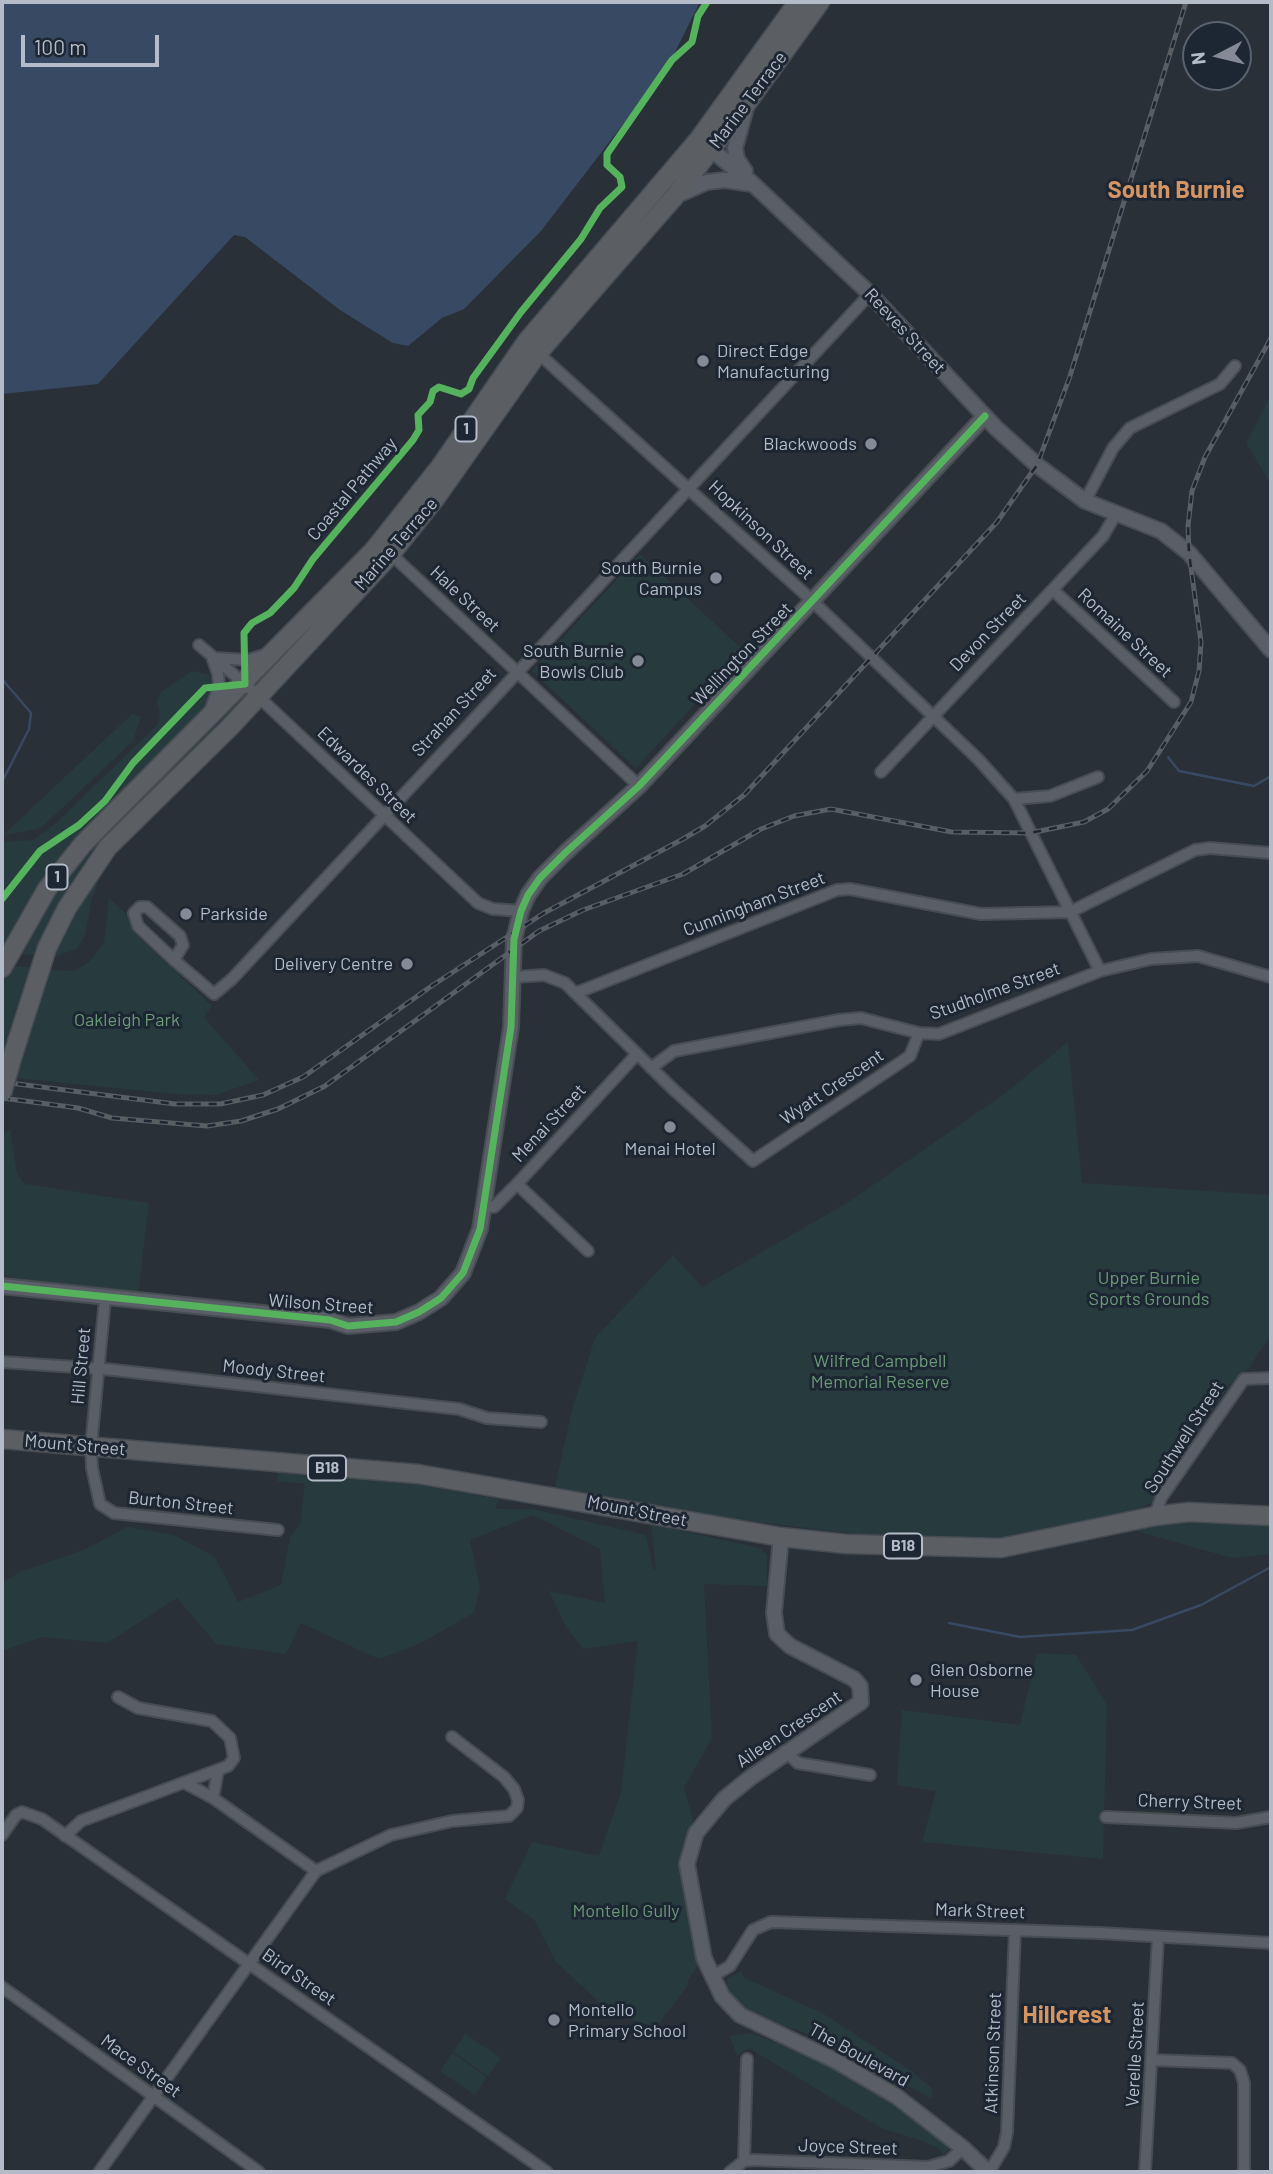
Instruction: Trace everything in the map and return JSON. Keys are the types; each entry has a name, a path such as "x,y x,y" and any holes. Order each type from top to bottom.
{"highway":[{"name":"Marine Terrace","path":"2,968 47,889 83,844 196,732 251,690 391,554 435,499 538,353 675,196 797,2"},
{"name":"Marine Terrace","path":"2,1093 47,948 67,908 108,847 230,727 279,649 373,551 440,467 527,341 706,144 747,103 820,2"},
{"name":"Mount Street","path":"2,1439 92,1441 418,1474 781,1537 846,1544 1000,1548 1155,1516 1188,1512 1271,1516"}],"street":[{"path":"747,103 735,148 737,159 753,184"},
{"name":"Reeves Street","path":"706,144 753,184 870,294 985,416 1037,465 1085,501 1161,531 1189,553 1271,650"},
{"path":"675,196 707,182 724,180 753,184"},
{"name":"Strahan Street","path":"174,960 183,945 180,936 161,917 147,907 140,907 134,913 138,926 174,960 214,994 253,957 870,294"},
{"name":"Hopkinson Street","path":"538,353 813,602 932,715 1014,799 1100,971"},
{"path":"1085,501 1113,448 1130,428 1220,384 1235,366"},
{"name":"Wellington Street","path":"521,911 540,878 639,786 985,416"},
{"name":"Devon Street","path":"881,772 1103,536 1116,514"},
{"name":"Hale Street","path":"391,554 639,786"},
{"name":"Romaine Street","path":"1053,590 1174,702"},
{"name":"Edwardes Street","path":"199,645 251,690 478,903 493,909 521,911"},
{"path":"196,732 209,712 219,687 219,674 212,657 249,660 279,649"},
{"path":"1014,799 1051,796 1098,777"},
{"name":"Cunningham Street","path":"576,993 837,890 850,889 981,914 1070,912 1195,850 1210,848 1271,853"},
{"name":"Wilson Street","path":"2,1286 330,1320 348,1326 396,1322 419,1312 453,1288 473,1253 483,1207 507,1057 514,977 514,939 521,911"},
{"name":"Studholme Street","path":"651,1068 674,1051 839,1020 861,1018 919,1033 939,1034 1100,971 1179,955 1198,956 1271,977"},
{"path":"514,977 554,977 576,993 651,1068"},
{"name":"Wyatt Crescent","path":"651,1068 753,1161 911,1056 919,1033"},
{"name":"Menai Street","path":"483,1207 494,1207 637,1054"},
{"path":"517,1184 588,1251"},
{"name":"Hill Street","path":"92,1441 105,1298"},
{"name":"Moody Street","path":"2,1362 98,1369 459,1409 487,1419 541,1422"},
{"name":"Southwell Street","path":"1155,1516 1161,1498 1244,1379 1271,1378"},
{"name":"Burton Street","path":"92,1441 92,1468 100,1504 114,1513 278,1530"},
{"name":"Aileen Crescent","path":"711,1977 697,1933 688,1883 690,1847 706,1818 724,1799 785,1751 861,1702 861,1693 854,1679 790,1646 777,1634 774,1613 781,1537"},
{"path":"65,1836 81,1821 228,1766 234,1758 230,1738 212,1721 138,1708 118,1697"},
{"path":"99,2172 316,1871 391,1835 452,1821 509,1816 517,1808 519,1800 505,1777 452,1737"},
{"path":"785,1751 798,1763 870,1774"},
{"path":"213,1798 218,1770"},
{"path":"185,1783 213,1798 316,1871"},
{"name":"Bird Street","path":"2,1835 16,1815 30,1813 547,2172"},
{"name":"Cherry Street","path":"1106,1817 1236,1823 1271,1817"},
{"name":"Mark Street","path":"711,1977 730,1966 753,1930 771,1922 1015,1930 1271,1943"},
{"name":"Atkinson Street","path":"988,2172 1004,2147 1007,2132 1015,1930"},
{"name":"Verelle Street","path":"1145,2172 1158,1937"},
{"name":"The Boulevard","path":"711,1977 722,1996 740,2015 836,2061 896,2096 963,2148 988,2172"},
{"name":"Mace Street","path":"2,1987 259,2172"},
{"path":"730,2172 744,2161 747,2059"},
{"path":"1152,2060 1232,2063 1240,2070 1244,2084 1244,2172"},
{"name":"Joyce Street","path":"744,2161 928,2168 949,2161 963,2148"}],"green space":[{"path":"1271,395 1271,484 1246,443"},
{"name":"South Burnie Bowls Club","path":"640,554 744,651 636,768 532,671"},
{"path":"192,671 209,675 211,695 203,710 162,754 2,951 2,842 33,840 55,824 158,724 160,713 157,701 161,692"},
{"path":"234,705 236,706 110,834 36,955 16,954 40,910 77,861"},
{"path":"132,714 141,717 133,741 41,828 2,836"},
{"path":"125,842 104,868 92,898 85,935 78,948 55,957 63,931 101,867"},
{"name":"Oakleigh Park","path":"109,898 132,919 136,934 212,1006 204,1017 259,1080 216,1095 176,1094 15,1078 46,970 74,971 89,962 104,943"},
{"path":"10,966 31,967 2,1058 2,985"},
{"name":"Wilfred Campbell Memorial Reserve","path":"1068,1042 1082,1183 1271,1195 1271,1334 1249,1368 1230,1384 1151,1503 1136,1510 1045,1533 998,1540 888,1538 726,1518 555,1487 572,1410 595,1338 673,1255 702,1287 850,1201 1004,1094"},
{"path":"10,1129 17,1174 25,1184 149,1203 138,1295 21,1280 2,1274 2,1136"},
{"name":"Montello Gully","path":"278,1471 414,1484 499,1499 495,1509 533,1509 646,1535 653,1568 656,1570 651,1524 760,1548 767,1555 767,1586 704,1584 712,1738 684,1788 693,1820 682,1848 679,1869 699,1964 687,1981 689,1984 656,2027 612,2014 556,1962 535,1921 505,1899 532,1842 599,1856 621,1792 638,1641 583,1649 565,1625 549,1591 605,1603 600,1549 533,1515 470,1540 480,1587 474,1613 419,1644 379,1659 301,1623 286,1654 216,1644 177,1598 107,1643 42,1637 2,1651 2,1583 20,1572 86,1549 127,1527 174,1535 215,1557 238,1602 281,1585 290,1537 300,1524 305,1484 277,1481"},
{"path":"1271,1516 1271,1554 1232,1558 1112,1524"},
{"path":"1037,1653 1076,1655 1107,1704 1103,1859 922,1842 936,1791 897,1785 902,1710 1020,1725"},
{"path":"741,1971 745,1978 824,2014 914,2073 933,2089 931,2098 803,2032 754,2016 741,2008 726,1989 728,1978"},
{"path":"750,2033 835,2065 879,2092 946,2144 948,2150 943,2155 940,2149 917,2139 883,2129 749,2048 737,2056 730,2036"},
{"path":"465,2034 501,2058 488,2076 453,2052"},
{"path":"452,2053 487,2077 475,2095 440,2071"}],"water":[{"path":"2,2 700,2 673,56 657,80 541,231 464,309 442,318 408,346 393,343 340,310 245,237 234,235 98,384 2,394"}],"waterway":[{"path":"2,679 31,713 29,729 2,782"},
{"path":"1168,757 1179,771 1254,786 1271,776"},
{"path":"949,1623 1020,1637 1132,1630 1201,1605 1271,1567"}],"railway":[{"path":"2,1082 175,1104 220,1104 263,1095 303,1077 433,985 544,913 683,839 705,826 744,795 997,522 1037,465 1069,379 1186,2"},
{"path":"2,1098 78,1108 112,1118 207,1126 241,1121 278,1109 325,1086 539,931 583,910 683,874 761,829 794,816 831,809 952,832 1030,833 1084,822 1108,809 1147,771 1191,702 1199,671 1201,642 1189,553 1188,526 1192,491 1205,457 1271,338"}],"cycle path":[{"name":"Coastal Pathway","path":"2,899 40,851 79,825 105,801 133,763 205,688 245,684 244,633 252,623 270,613 294,588 313,559 413,440 419,430 418,415 430,402 433,391 439,387 461,394 469,389 473,378 521,312 581,239 600,208 622,187 620,177 607,165 607,154 672,60 692,42 698,16 707,2"},
{"path":"2,1286 330,1320 348,1326 396,1322 441,1298 463,1273 480,1229 511,1027 514,939 528,895 540,878 565,853 639,786 985,416"}],"place":[{"name":"Direct Edge Manufacturing","path":"703,361"},
{"name":"Blackwoods","path":"871,444"},
{"name":"South Burnie Campus","path":"716,578"},
{"name":"South Burnie Bowls Club","path":"638,661"},
{"name":"Parkside","path":"186,914"},
{"name":"Delivery Centre","path":"407,964"},
{"name":"Menai Hotel","path":"670,1127"},
{"name":"Glen Osborne House","path":"916,1680"},
{"name":"Montello Primary School","path":"554,2020"}],"district":[{"name":"South Burnie","path":"1176,190"},
{"name":"Hillcrest","path":"1067,2015"}],"park label":[{"name":"Upper Burnie Sports Grounds","path":"1149,1288"}]}
